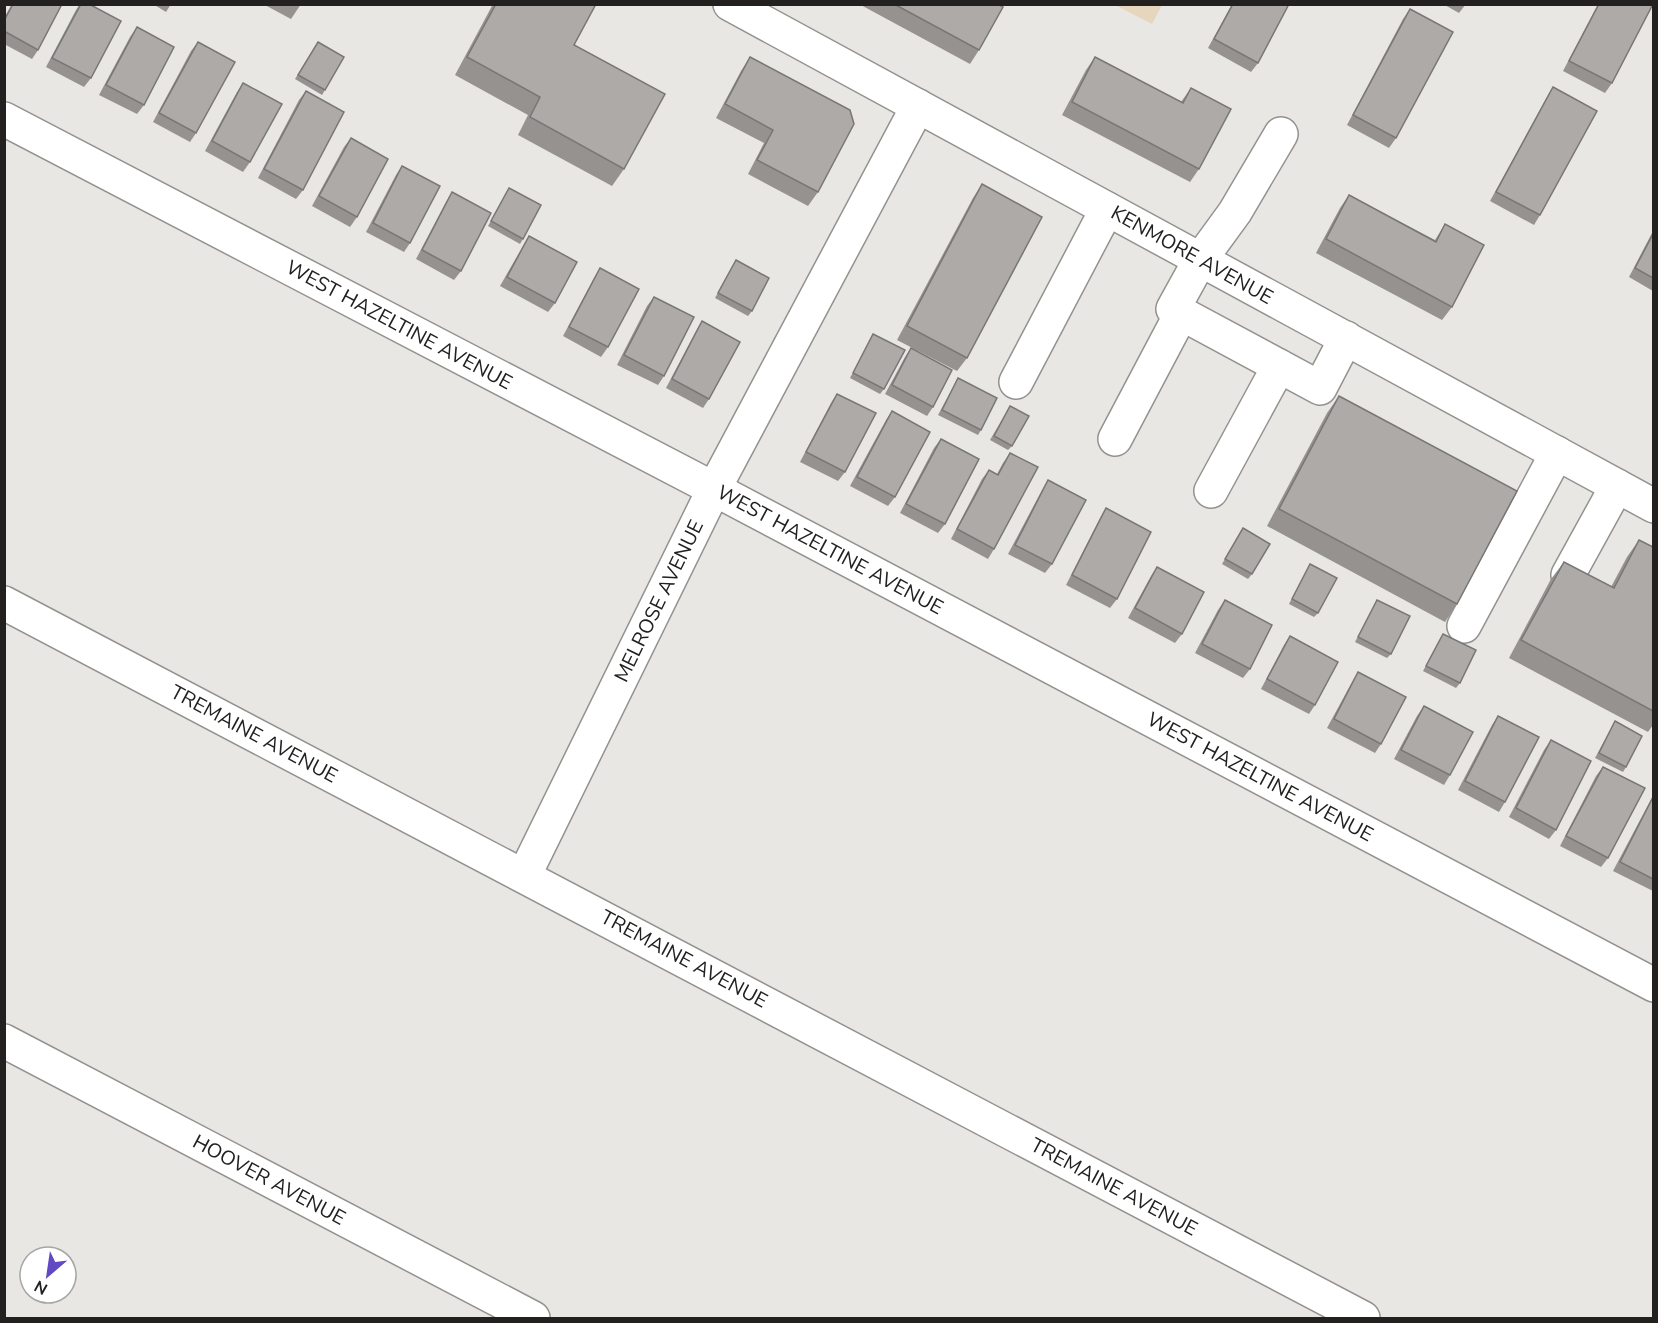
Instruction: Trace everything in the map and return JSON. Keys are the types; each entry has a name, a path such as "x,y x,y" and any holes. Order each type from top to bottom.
{"street":[{"name":"KENMORE AVENUE","path":"750,9 918,106 1653,506"},
{"name":"MELROSE AVENUE","path":"524,876 714,489 918,106"},
{"name":"WEST HAZELTINE AVENUE","path":"4,119 714,489 1653,985"},
{"path":"1281,134 1235,212 1200,260 1173,309 1320,388 1346,338"},
{"path":"1016,382 1107,209"},
{"path":"1115,439 1181,314"},
{"path":"1211,491 1279,366"},
{"path":"1464,626 1557,453"},
{"path":"1568,575 1617,486"},
{"name":"TREMAINE AVENUE","path":"4,603 1363,1318"},
{"name":"HOOVER AVENUE","path":"4,1041 533,1318"}],"shaded area":[{"path":"1115,5 1162,5 1152,24"}],"building":[{"path":"13,4 62,4 38,50 4,31 4,21"},
{"path":"81,4 89,4 121,21 91,78 52,58"},
{"path":"496,4 596,4 574,45 665,94 624,169 530,117 540,97 467,57"},
{"path":"894,4 998,4 1003,7 979,50"},
{"path":"1233,4 1289,4 1258,63 1214,39"},
{"path":"1599,4 1653,4 1612,83 1569,61"},
{"path":"1410,9 1453,32 1396,138 1353,115"},
{"path":"137,27 174,47 144,105 106,85"},
{"path":"198,42 235,62 196,133 159,113"},
{"path":"318,42 344,57 325,90 298,75"},
{"path":"750,57 850,110 854,124 818,192 757,160 773,130 725,104"},
{"path":"1095,57 1183,103 1191,88 1231,109 1199,169 1072,102"},
{"path":"243,83 282,104 250,162 212,141"},
{"path":"1553,87 1597,111 1540,215 1496,192"},
{"path":"306,91 344,112 303,190 264,169"},
{"path":"351,138 388,159 357,217 319,196"},
{"path":"402,166 440,186 410,243 373,223"},
{"path":"982,184 1042,217 967,358 907,326"},
{"path":"509,188 541,205 523,239 491,221"},
{"path":"452,192 491,213 461,271 422,250"},
{"path":"1349,195 1436,242 1445,224 1484,245 1452,307 1326,239"},
{"path":"1653,234 1653,278 1635,268"},
{"path":"529,236 577,262 555,303 507,277"},
{"path":"736,260 769,278 752,311 718,293"},
{"path":"600,268 639,289 608,347 569,327"},
{"path":"654,297 694,317 664,376 624,355"},
{"path":"702,321 740,342 709,399 672,379"},
{"path":"873,334 905,350 884,389 853,373"},
{"path":"911,348 952,370 933,407 892,385"},
{"path":"958,378 997,398 981,430 942,410"},
{"path":"837,394 876,413 845,472 806,452"},
{"path":"1339,396 1517,491 1457,604 1279,509"},
{"path":"1010,406 1029,416 1012,446 994,436"},
{"path":"892,411 930,432 895,497 857,477"},
{"path":"941,439 979,459 945,524 906,504"},
{"path":"1010,453 1038,467 994,549 957,529 989,470 998,475"},
{"path":"1048,480 1086,500 1052,564 1015,545"},
{"path":"1106,508 1151,532 1117,599 1072,575"},
{"path":"1243,528 1270,544 1252,574 1225,559"},
{"path":"1639,540 1653,547 1653,711 1521,640 1564,562 1614,588"},
{"path":"1310,564 1337,578 1318,613 1292,599"},
{"path":"1157,567 1204,592 1182,634 1135,608"},
{"path":"1225,600 1272,625 1250,669 1202,644"},
{"path":"1377,600 1410,616 1391,654 1358,637"},
{"path":"1443,634 1476,650 1460,683 1426,666"},
{"path":"1290,636 1338,662 1315,705 1267,679"},
{"path":"1358,672 1406,697 1381,744 1334,719"},
{"path":"1424,706 1473,732 1450,775 1401,750"},
{"path":"1498,716 1539,737 1505,802 1465,781"},
{"path":"1615,721 1642,736 1626,767 1599,753"},
{"path":"1551,740 1591,761 1556,830 1516,808"},
{"path":"1603,767 1645,788 1608,858 1566,836"},
{"path":"1653,797 1653,879 1620,862"}]}
